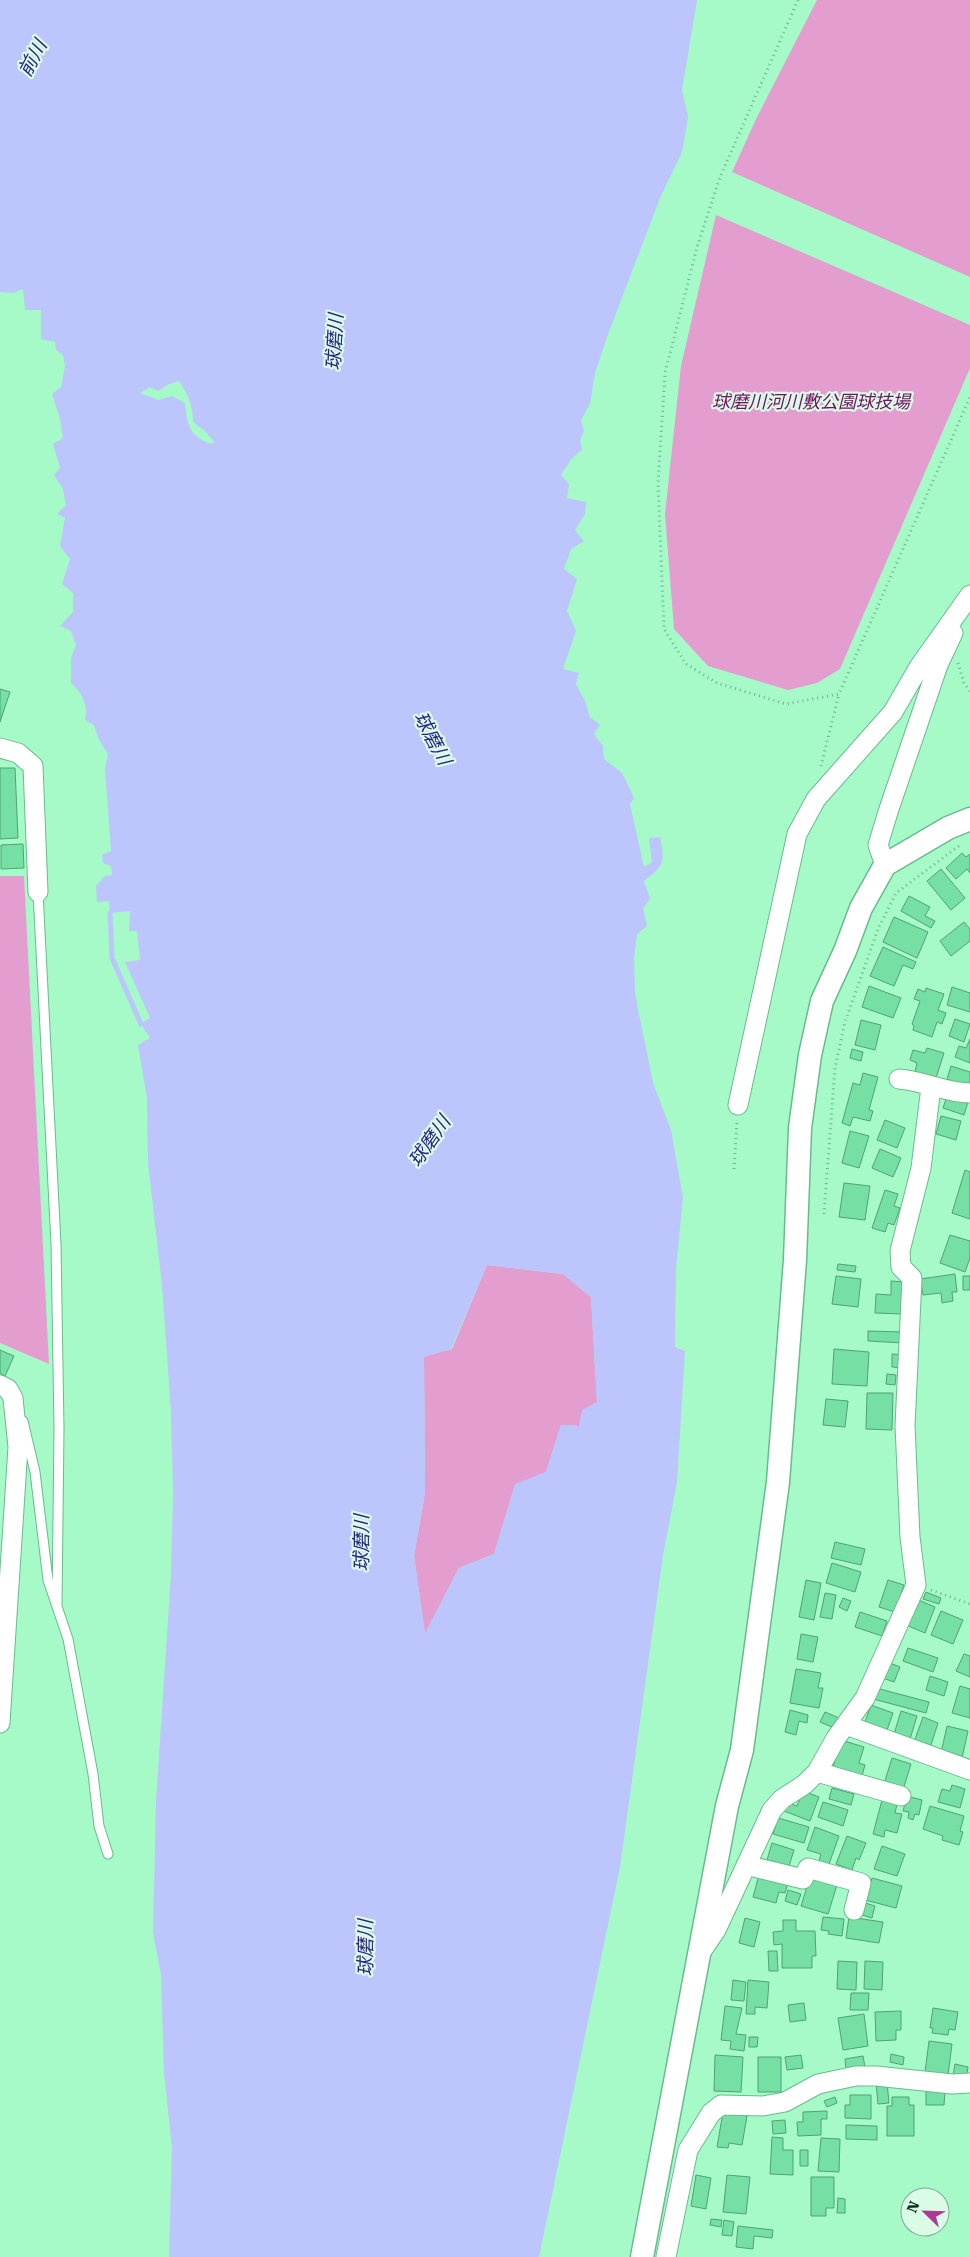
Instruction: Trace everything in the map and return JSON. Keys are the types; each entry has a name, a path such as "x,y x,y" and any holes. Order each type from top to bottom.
{"street":[{"path":"885,865 878,846 888,812 938,665 970,596"},
{"path":"738,1105 797,834 816,799 892,712 919,667 970,596"},
{"path":"0,748 18,753 33,766 38,892"},
{"path":"642,2257 727,1806 742,1750 778,1482 796,1260 800,1128 810,1055 822,1002 845,951 861,908 885,865 948,828 970,819"},
{"path":"900,1079 918,1080 931,1087 970,1094"},
{"path":"701,1952 716,1930 772,1810 782,1799 805,1784 817,1772 864,1698 916,1585 910,1544 905,1426 912,1278 901,1267 900,1251 921,1168 931,1087"},
{"path":"0,1723 18,1447 6,1392"},
{"path":"846,1725 970,1770"},
{"path":"817,1772 901,1796"},
{"path":"746,1865 803,1879 808,1868 861,1883 854,1910"},
{"path":"666,2257 688,2150 711,2113 721,2105 763,2106 784,2102 818,2084 856,2076 876,2076 952,2084 970,2083"}],"lane":[{"path":"38,892 56,1244 59,1428 56,1606"},
{"path":"6,1392 24,1425 35,1472 48,1580 68,1639 93,1774 99,1826 108,1854"}],"path":[{"path":"798,0 720,177 697,247 666,373 658,483 664,629 686,664 717,683 786,704 839,694"},
{"path":"818,775 839,694 970,397"},
{"path":"824,1214 835,1068 845,1022 878,929 896,893 962,844"},
{"path":"734,1169 738,1105"},
{"path":"916,1585 970,1604"}],"green space":[{"path":"817,0 970,0 970,277 732,172 757,117"},
{"name":"球磨川河川敷公園球技場","path":"716,215 970,325 970,368 840,669 817,683 788,690 708,666 674,629 665,514 681,366"},
{"path":"0,876 24,876 49,1364 0,1343"},
{"path":"487,1265 563,1274 591,1297 597,1402 579,1426 561,1425 546,1472 515,1485 494,1554 459,1568 425,1634 414,1556 425,1493 424,1356 452,1349"}],"water":[{"path":"0,0 697,0 682,90 688,117 682,152 660,198 607,337 595,373 590,404 581,420 584,431 580,440 582,450 572,458 561,475 569,484 567,498 586,502 585,514 575,530 584,541 571,549 564,569 577,579 567,611 576,631 563,669 579,673 576,684 585,701 590,717 600,725 594,734 603,746 604,759 622,773 634,798 630,804 644,867 652,862 649,838 660,837 662,845 663,858 660,867 644,881 650,899 643,908 647,926 637,934 634,958 635,992 653,1083 671,1130 683,1198 676,1268 675,1347 685,1351 677,1482 663,1555 620,1867 539,2257 169,2257 172,2148 164,2073 161,1975 153,1933 156,1801 171,1575 173,1493 171,1412 162,1285 148,1163 147,1098 138,1045 150,1038 141,1024 150,1018 125,962 140,960 137,931 129,931 130,911 110,913 109,901 97,902 96,886 105,876 112,875 111,866 103,863 102,855 111,851 105,769 108,754 99,740 94,725 85,720 86,709 84,700 71,683 71,658 76,645 71,631 60,626 73,612 73,593 62,584 70,559 60,546 65,518 57,514 66,505 63,489 54,475 60,468 53,444 63,438 60,419 52,394 61,387 65,366 63,355 56,350 55,342 41,339 41,310 25,310 23,289 13,293 0,292","holes":["179,381 189,400 193,422 205,431 215,443 207,442 194,434 187,420 185,403 172,396 158,400 140,393 150,387 158,391 169,384","487,1265 563,1274 591,1297 597,1402 582,1410 579,1426 561,1425 546,1472 515,1484 494,1554 459,1568 425,1633 414,1556 425,1493 424,1357 451,1349"]}],"building":[{"path":"0,689 10,692 0,722"},
{"path":"0,768 15,768 18,838 0,839"},
{"path":"23,844 24,868 1,869 1,845"},
{"path":"962,853 966,857 970,854 970,873 967,869 956,879 946,868"},
{"path":"941,869 965,898 951,910 927,881"},
{"path":"909,896 930,907 925,916 935,921 931,928 901,911"},
{"path":"894,917 928,932 917,958 883,942"},
{"path":"964,922 970,929 970,941 951,956 940,941"},
{"path":"883,947 916,962 913,969 903,965 894,986 870,976"},
{"path":"869,986 901,998 893,1018 862,1007"},
{"path":"952,987 970,993 970,1012 947,1005"},
{"path":"926,988 944,994 938,1010 946,1013 942,1024 937,1022 932,1037 913,1030 914,1026 912,1024 920,1001 914,999 918,989 925,992"},
{"path":"955,1019 970,1024 964,1042 949,1036"},
{"path":"861,1020 881,1025 875,1050 855,1045"},
{"path":"970,1039 970,1063 955,1057 959,1046 966,1048"},
{"path":"927,1048 944,1053 936,1078 915,1072 917,1063 910,1060 913,1050 925,1053"},
{"path":"852,1049 863,1052 861,1061 850,1058"},
{"path":"951,1066 970,1072 970,1087 947,1079"},
{"path":"863,1073 878,1077 869,1110 873,1111 870,1121 853,1117 850,1126 842,1123 853,1083 860,1085"},
{"path":"947,1096 968,1102 964,1115 943,1108"},
{"path":"941,1116 961,1121 956,1140 936,1134"},
{"path":"885,1120 905,1128 897,1148 877,1140"},
{"path":"850,1131 869,1136 859,1168 842,1163"},
{"path":"880,1149 901,1158 893,1177 872,1168"},
{"path":"965,1170 970,1172 970,1219 952,1213"},
{"path":"844,1183 870,1186 865,1220 839,1217"},
{"path":"885,1190 898,1194 894,1206 900,1208 894,1225 888,1223 885,1232 872,1228"},
{"path":"950,1235 970,1241 970,1258 965,1272 940,1263"},
{"path":"838,1264 856,1266 855,1272 837,1270"},
{"path":"955,1274 957,1292 952,1292 953,1301 942,1303 941,1293 923,1295 920,1279"},
{"path":"836,1276 861,1279 858,1307 832,1304"},
{"path":"963,1276 970,1276 970,1290 963,1290"},
{"path":"891,1281 905,1282 904,1314 875,1313 876,1294 891,1295"},
{"path":"868,1331 904,1332 904,1343 868,1341"},
{"path":"834,1349 869,1352 867,1386 832,1384"},
{"path":"0,1350 14,1356 5,1376 0,1373"},
{"path":"892,1354 904,1355 904,1368 892,1367"},
{"path":"887,1374 896,1375 895,1385 886,1384"},
{"path":"867,1393 893,1393 892,1430 866,1429"},
{"path":"826,1399 848,1401 845,1427 823,1425"},
{"path":"835,1542 865,1549 861,1565 831,1558"},
{"path":"832,1563 861,1572 855,1592 826,1583"},
{"path":"806,1580 821,1583 814,1620 799,1617"},
{"path":"888,1580 904,1585 895,1612 879,1607"},
{"path":"926,1592 941,1598 939,1604 923,1599"},
{"path":"825,1593 836,1595 832,1619 820,1617"},
{"path":"843,1598 851,1601 847,1611 839,1607"},
{"path":"916,1599 935,1607 925,1633 906,1625"},
{"path":"941,1611 963,1620 953,1644 931,1635"},
{"path":"860,1612 887,1621 882,1636 855,1627"},
{"path":"801,1634 818,1637 813,1662 797,1659"},
{"path":"908,1648 938,1658 933,1672 903,1661"},
{"path":"964,1654 970,1656 970,1677 956,1671"},
{"path":"882,1660 900,1667 894,1682 877,1676"},
{"path":"796,1669 821,1673 818,1688 823,1688 819,1708 790,1703"},
{"path":"930,1676 948,1682 944,1696 926,1690"},
{"path":"960,1686 970,1689 970,1718 952,1713"},
{"path":"876,1688 929,1702 926,1713 873,1699"},
{"path":"871,1705 893,1713 887,1730 865,1722"},
{"path":"790,1710 808,1715 807,1723 799,1721 796,1735 785,1732"},
{"path":"901,1711 917,1716 910,1739 894,1734"},
{"path":"825,1712 839,1718 834,1728 820,1722"},
{"path":"923,1717 938,1723 930,1748 914,1742"},
{"path":"947,1726 968,1731 962,1758 941,1753"},
{"path":"841,1740 864,1747 859,1763 865,1765 861,1779 832,1770"},
{"path":"892,1758 911,1764 903,1790 884,1784"},
{"path":"952,1785 965,1789 960,1808 938,1802 942,1789 950,1791"},
{"path":"832,1788 854,1794 851,1805 829,1799"},
{"path":"803,1791 819,1797 810,1821 784,1811 787,1803 797,1806"},
{"path":"907,1796 922,1800 919,1815 915,1814 913,1820 908,1818 909,1812 903,1811"},
{"path":"882,1800 897,1804 895,1813 902,1814 897,1833 885,1830 884,1837 873,1834"},
{"path":"823,1802 848,1810 843,1826 818,1817"},
{"path":"930,1806 964,1816 960,1831 963,1832 959,1845 942,1840 943,1836 923,1829"},
{"path":"778,1818 809,1827 804,1843 773,1834"},
{"path":"815,1827 839,1836 829,1864 819,1861 821,1854 807,1850"},
{"path":"847,1836 866,1843 859,1860 856,1858 852,1870 836,1864"},
{"path":"772,1843 794,1850 789,1866 767,1860"},
{"path":"882,1846 905,1854 897,1876 874,1869"},
{"path":"759,1875 788,1883 785,1893 779,1892 776,1903 753,1897"},
{"path":"810,1877 837,1885 828,1914 801,1906"},
{"path":"872,1878 902,1886 896,1908 865,1900"},
{"path":"788,1890 801,1894 797,1905 785,1901"},
{"path":"859,1901 875,1906 872,1918 855,1913"},
{"path":"823,1917 844,1919 842,1936 828,1934 829,1931 821,1930"},
{"path":"849,1917 883,1922 879,1943 846,1938"},
{"path":"745,1918 760,1922 754,1947 739,1943"},
{"path":"783,1920 796,1920 796,1931 815,1931 816,1956 812,1956 812,1968 782,1968 782,1944 774,1945 773,1932 783,1931"},
{"path":"768,1951 777,1951 778,1971 769,1971"},
{"path":"838,1961 857,1962 856,1990 837,1989"},
{"path":"865,1961 883,1962 882,1990 864,1989"},
{"path":"733,1980 746,1982 744,2001 731,2000"},
{"path":"748,1980 769,1982 767,2008 755,2007 755,2014 746,2014"},
{"path":"851,1993 869,1993 868,2010 850,2010"},
{"path":"804,2003 806,2020 790,2022 788,2005"},
{"path":"725,2006 742,2008 736,2034 746,2035 744,2051 730,2049 731,2041 721,2040"},
{"path":"933,2008 958,2012 955,2030 949,2029 948,2035 932,2033 933,2028 930,2028"},
{"path":"901,2011 901,2030 896,2030 896,2040 876,2041 875,2012"},
{"path":"864,2014 868,2046 843,2050 838,2018"},
{"path":"749,2037 758,2037 757,2047 749,2047"},
{"path":"929,2041 952,2044 948,2075 925,2072"},
{"path":"891,2054 904,2057 903,2065 890,2062"},
{"path":"715,2055 743,2057 741,2092 714,2091"},
{"path":"801,2055 803,2068 787,2070 785,2057"},
{"path":"863,2056 865,2067 846,2070 845,2059"},
{"path":"758,2057 781,2057 781,2092 758,2092"},
{"path":"955,2064 968,2067 966,2079 953,2076"},
{"path":"887,2082 889,2103 878,2104 876,2083"},
{"path":"926,2091 945,2091 944,2105 926,2105"},
{"path":"850,2095 871,2095 871,2119 845,2118 845,2105 850,2105"},
{"path":"835,2097 837,2103 827,2107 824,2101"},
{"path":"892,2097 909,2097 909,2105 914,2105 914,2136 887,2136 887,2106 892,2106"},
{"path":"827,2111 827,2119 821,2119 821,2135 798,2136 797,2122 803,2122 803,2112"},
{"path":"723,2112 747,2116 742,2145 729,2143 728,2148 717,2147"},
{"path":"785,2120 786,2133 773,2134 772,2121"},
{"path":"846,2125 877,2126 877,2140 846,2139"},
{"path":"772,2137 783,2138 783,2150 793,2150 793,2175 770,2174"},
{"path":"821,2138 840,2139 839,2172 818,2171"},
{"path":"800,2150 808,2150 808,2166 800,2166"},
{"path":"696,2175 711,2178 706,2209 691,2206"},
{"path":"727,2175 750,2177 746,2214 723,2212"},
{"path":"811,2177 834,2177 834,2208 826,2208 826,2216 811,2216"},
{"path":"838,2198 845,2199 845,2213 837,2213"},
{"path":"711,2219 722,2220 721,2227 710,2225"},
{"path":"724,2220 734,2222 732,2236 722,2235"},
{"path":"738,2226 773,2230 772,2238 754,2236 753,2249 736,2247"}],"waterway":[{"path":"110,913 112,958 141,1024"}],"water label":[{"name":"前川","path":"32,58"},
{"name":"球磨川","path":"334,342"},
{"name":"球磨川","path":"433,738"},
{"name":"球磨川","path":"429,1141"},
{"name":"球磨川","path":"361,1543"},
{"name":"球磨川","path":"365,1948"}]}
